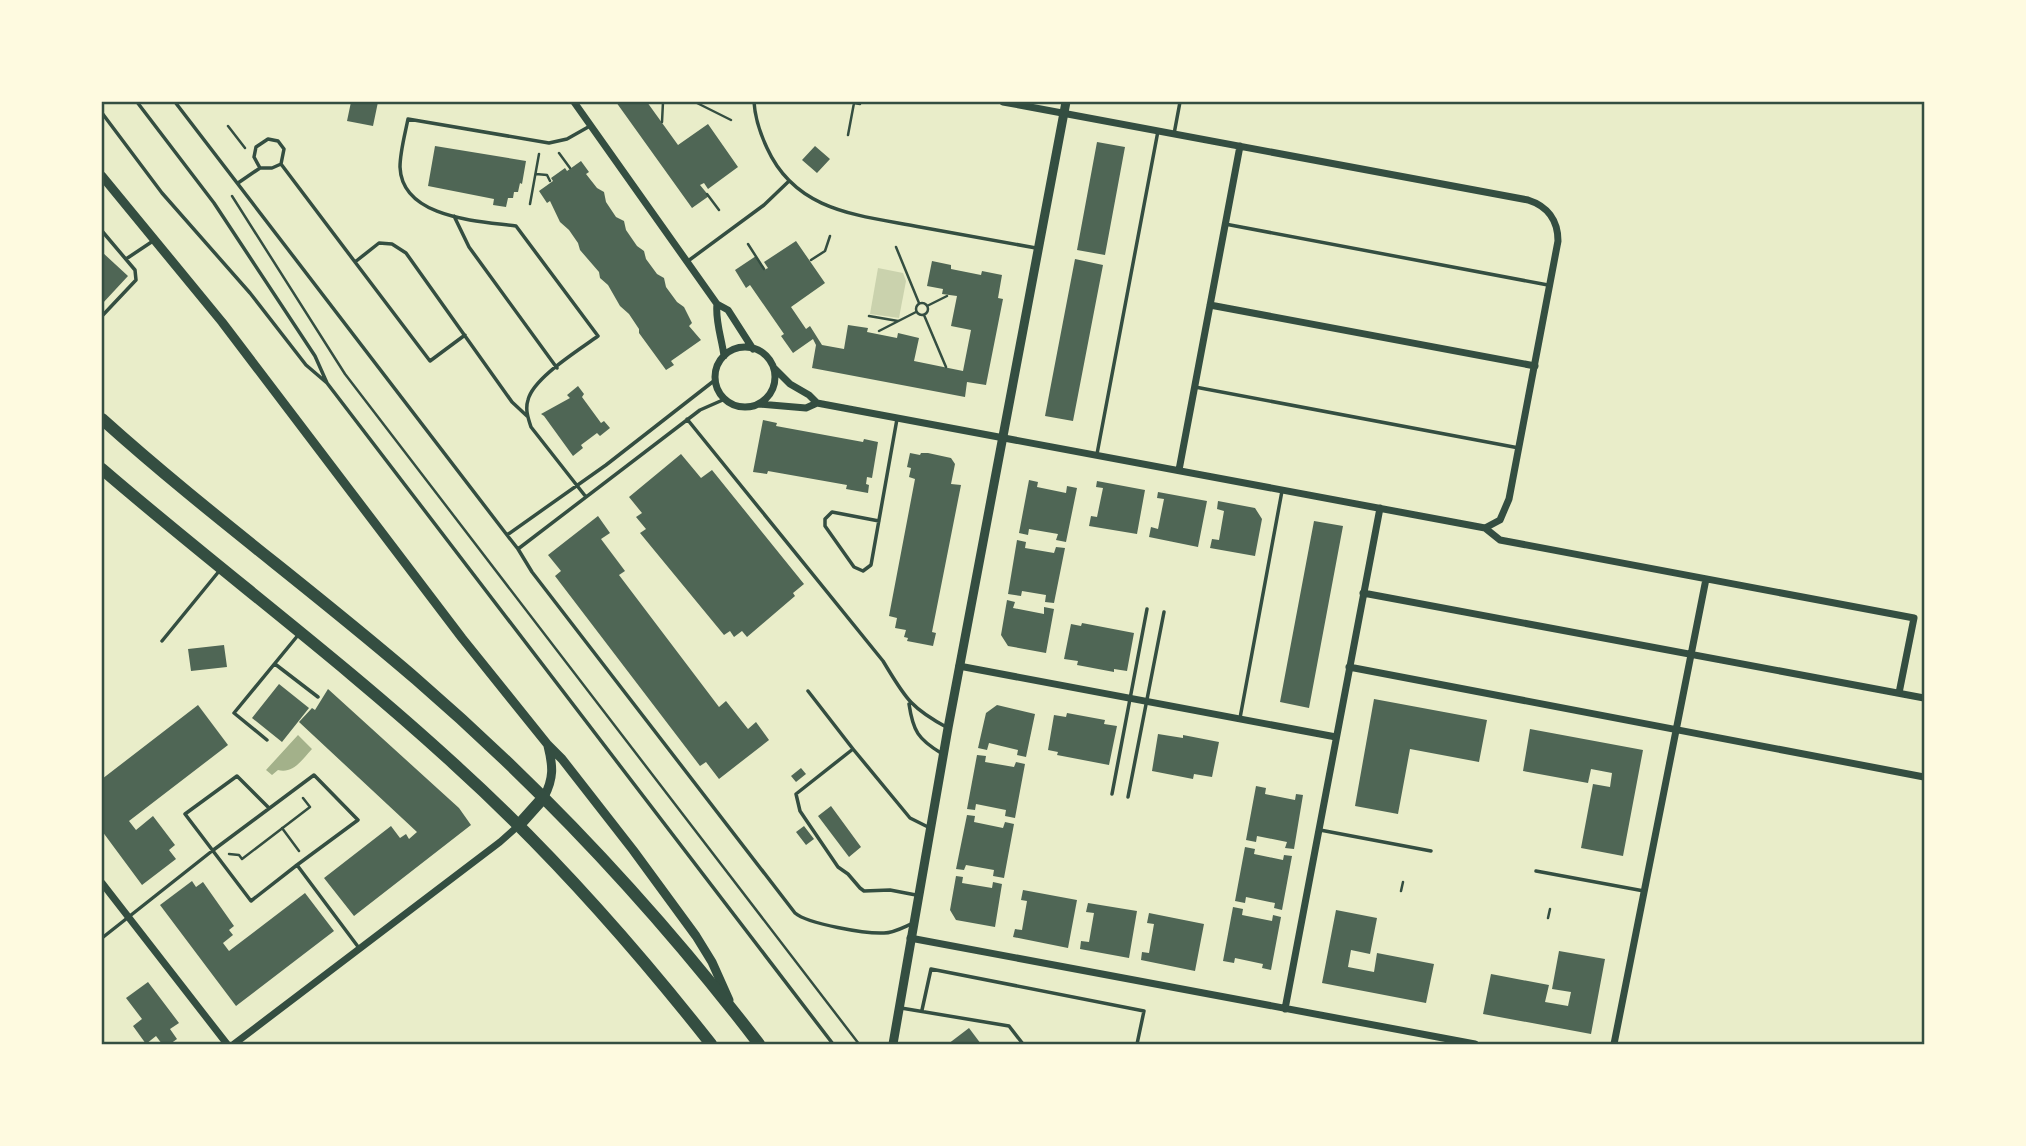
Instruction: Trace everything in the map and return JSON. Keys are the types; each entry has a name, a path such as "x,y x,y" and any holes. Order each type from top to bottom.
{"highway":[{"path":"102,419 164,474 416,680 544,796 674,939 759,1045"},
{"path":"102,469 301,632 445,756 518,826 632,947 711,1045"},
{"path":"518,826 544,796"}],"street":[{"path":"575,102 717,304 728,310 753,349"},
{"path":"1003,102 1536,203 1554,219 1558,233 1550,285 1506,508 1500,520 1485,527"},
{"path":"893,1045 943,755 1066,102"},
{"path":"1179,470 1240,146"},
{"path":"102,176 222,322 462,638 634,850 696,936 712,962 734,1012"},
{"path":"717,304 716,315 724,356"},
{"path":"1210,305 1535,366"},
{"path":"817,403 790,384 761,352 737,348 718,363 716,387 724,399 741,407 759,404 806,408 817,403 898,417 1485,527 1500,540 1913,618 1899,693"},
{"path":"759,404 771,391 774,383 772,365"},
{"path":"1285,1009 1380,508"},
{"path":"1614,1045 1706,579"},
{"path":"1363,593 1924,698"},
{"path":"960,666 1336,737"},
{"path":"1349,667 1924,777"},
{"path":"544,796 553,773 548,744"},
{"path":"234,1045 518,826"},
{"path":"102,883 227,1045"},
{"path":"910,938 1475,1045"}],"lane":[{"path":"137,102 214,203 314,356 327,383 833,1045"},
{"path":"175,102 795,913 812,922 874,933 891,932 913,923"},
{"path":"754,102 760,134 775,164 788,182 823,204 848,212 1038,248"},
{"path":"1174,134 1180,102"},
{"path":"102,113 162,193 250,293 306,365 327,383"},
{"path":"586,497 531,427 527,416 527,401 533,387 598,336 516,226 454,216 425,207 405,186 400,168 408,119 549,143 567,139 591,125"},
{"path":"1097,454 1158,131"},
{"path":"238,183 260,168 272,168 281,164 284,155 278,141 268,139 259,143 254,152 260,168"},
{"path":"281,164 430,361 465,335"},
{"path":"687,261 764,205 788,182"},
{"path":"454,216 469,247 557,368"},
{"path":"1225,224 1550,285"},
{"path":"102,231 135,270 136,280 102,316"},
{"path":"126,260 153,241"},
{"path":"355,262 379,243 392,244 406,253 512,402 527,416"},
{"path":"507,535 577,486 715,380"},
{"path":"1195,387 1519,448"},
{"path":"518,549 687,419 706,406 724,399"},
{"path":"879,521 832,512 828,514 825,526 854,567 863,571 871,565 898,417"},
{"path":"687,419 883,661 908,702 922,714 948,728"},
{"path":"1240,719 1283,489"},
{"path":"162,641 221,568"},
{"path":"1112,794 1147,609"},
{"path":"1128,797 1164,612"},
{"path":"267,740 234,713 301,632"},
{"path":"275,664 318,697"},
{"path":"808,691 911,818 930,827"},
{"path":"908,702 912,720 922,741 943,755"},
{"path":"853,749 798,791 796,800 800,811 838,867 864,891 890,890 918,895"},
{"path":"102,937 212,851 269,809 314,775 358,820 251,901 212,851 185,814 237,776 269,809"},
{"path":"1318,830 1431,851"},
{"path":"298,865 360,949"},
{"path":"1536,871 1644,891"},
{"path":"922,1010 931,969 1144,1011 1137,1045"},
{"path":"899,1008 1009,1026 1023,1045"}],"path":[{"path":"662,122 663,102"},
{"path":"695,102 731,120"},
{"path":"848,102 860,104"},
{"path":"848,135 854,103"},
{"path":"228,126 247,150"},
{"path":"559,153 570,168"},
{"path":"530,204 539,155"},
{"path":"536,174 547,175 550,181"},
{"path":"230,193 345,374 859,1045"},
{"path":"707,194 719,210"},
{"path":"811,260 825,251 830,236"},
{"path":"748,244 764,269"},
{"path":"896,247 919,303"},
{"path":"927,306 947,296"},
{"path":"919,303 927,306"},
{"path":"916,312 915,307 919,303"},
{"path":"924,315 928,311 927,306"},
{"path":"916,312 924,315"},
{"path":"879,331 916,312"},
{"path":"924,315 946,367"},
{"path":"869,316 898,321"},
{"path":"229,854 239,855 242,859 310,807 301,795"},
{"path":"282,828 300,852"},
{"path":"1401,891 1403,882"},
{"path":"1548,918 1549,909"}],"shaded area":[{"path":"878,268 903,273 906,281 899,318 870,314"},
{"path":"298,735 312,749 293,768 278,770 272,775 266,770"}],"building":[{"path":"351,102 378,102 373,126 347,121"},
{"path":"616,102 647,102 678,145 708,124 738,167 708,189 704,183 700,185 709,196 692,208"},
{"path":"1097,142 1125,147 1105,255 1077,250"},
{"path":"435,146 526,161 522,184 520,183 518,192 514,192 513,198 508,198 506,207 493,205 494,199 428,186"},
{"path":"815,146 830,159 817,173 802,160"},
{"path":"581,161 589,172 586,174 597,188 604,192 606,202 616,217 624,221 626,230 644,251 646,259 657,274 664,278 666,287 677,302 684,307 692,323 689,326 701,340 671,361 674,365 666,370 639,333 629,314 600,278 599,272 580,250 569,230 560,222 550,201 547,203 539,191 565,168 567,171"},
{"path":"796,241 825,283 791,307 806,329 810,326 822,345 844,349 848,325 868,328 867,332 897,338 898,333 919,338 914,361 963,371 971,330 951,326 957,296 942,294 943,289 927,286 932,261 951,265 951,269 981,275 982,271 1002,275 998,298 1003,299 986,385 967,382 965,397 812,368 816,345 813,339 793,353 781,336 784,334 750,285 746,288 735,270 756,256 764,270 768,268 764,262"},
{"path":"102,252 128,276 102,304"},
{"path":"1075,259 1103,265 1073,421 1045,416"},
{"path":"578,386 584,394 582,397 601,423 604,421 610,428 600,436 597,433 581,445 583,448 573,456 541,414 570,398 567,395"},
{"path":"763,420 777,423 776,426 863,442 864,439 878,442 872,478 867,477 868,493 846,489 847,485 768,471 767,474 753,472"},
{"path":"910,453 928,453 951,458 955,464 951,484 961,485 932,632 936,633 933,646 907,641 908,638 904,637 906,630 895,628 897,618 889,616 915,479 909,477 911,468 907,467"},
{"path":"681,454 701,478 712,470 804,584 793,593 795,596 747,637 742,631 734,637 730,631 724,635 640,533 646,529 636,517 642,513 629,497"},
{"path":"1029,480 1038,482 1037,487 1066,493 1067,486 1077,488 1066,542 1056,540 1058,534 1029,529 1028,535 1019,533"},
{"path":"1097,481 1145,490 1137,534 1089,526 1091,516 1097,517 1103,488 1096,487"},
{"path":"1158,492 1207,501 1198,547 1149,537 1151,527 1158,529 1164,499 1157,498"},
{"path":"1218,501 1255,508 1262,519 1255,556 1210,548 1212,539 1219,540 1224,511 1217,509"},
{"path":"598,516 610,533 601,539 625,571 619,575 719,707 726,701 748,729 756,722 769,740 719,779 706,762 700,766 555,576 561,571 548,555"},
{"path":"1314,521 1343,526 1309,708 1280,702"},
{"path":"1017,540 1026,542 1025,548 1054,553 1056,547 1065,548 1054,603 1045,602 1046,595 1022,591 1021,596 1008,594"},
{"path":"1007,600 1015,602 1013,608 1044,614 1044,607 1054,609 1046,653 1008,646 1001,635"},
{"path":"1082,623 1134,633 1127,671 1114,669 1114,672 1077,665 1078,661 1064,659 1071,624 1081,626"},
{"path":"224,645 227,667 191,671 188,649"},
{"path":"279,684 309,708 282,742 252,718"},
{"path":"328,689 459,808 471,825 354,916 324,878 391,826 400,838 406,834 409,839 417,832 299,722 312,708 315,710"},
{"path":"1374,699 1487,720 1479,762 1410,749 1398,814 1355,806"},
{"path":"198,705 228,745 129,821 136,830 153,816 175,845 169,850 176,859 142,885 102,831 102,779"},
{"path":"997,705 1035,714 1026,757 1017,755 1018,750 989,743 987,750 978,748 986,713"},
{"path":"1067,713 1105,720 1104,724 1117,726 1109,765 1057,755 1058,752 1048,750 1054,715 1066,717"},
{"path":"1530,729 1643,750 1623,856 1581,848 1593,784 1610,787 1612,773 1591,769 1588,783 1523,771"},
{"path":"1158,734 1183,738 1183,735 1219,742 1212,777 1194,774 1193,779 1152,771"},
{"path":"977,755 986,756 985,762 1014,767 1016,762 1025,764 1015,818 1005,816 1006,810 976,804 975,810 967,809"},
{"path":"801,768 806,774 796,782 791,776"},
{"path":"1256,786 1266,788 1265,794 1295,800 1296,794 1303,795 1294,849 1285,848 1287,842 1257,836 1256,842 1246,840"},
{"path":"831,806 861,847 849,857 818,816"},
{"path":"967,815 975,816 974,822 1003,828 1005,822 1014,824 1004,878 993,876 994,870 966,865 964,870 956,869"},
{"path":"804,826 814,839 806,845 796,832"},
{"path":"1245,847 1255,849 1254,854 1283,860 1284,855 1292,856 1282,910 1274,908 1275,903 1246,897 1245,903 1235,901"},
{"path":"956,876 963,877 962,883 992,888 993,882 1002,884 995,927 956,920 950,910"},
{"path":"192,881 196,887 203,882 234,926 229,930 233,935 223,943 229,951 305,893 334,931 236,1006 160,905"},
{"path":"1023,890 1077,900 1068,948 1013,937 1015,929 1022,930 1027,901 1021,900"},
{"path":"1088,903 1137,911 1129,958 1080,949 1081,941 1089,942 1094,913 1086,912"},
{"path":"1233,907 1243,909 1242,915 1272,921 1273,915 1281,917 1271,970 1262,968 1263,964 1235,958 1234,963 1223,961"},
{"path":"1336,910 1377,918 1370,954 1351,950 1348,967 1374,972 1377,953 1434,964 1426,1003 1322,983"},
{"path":"1149,913 1204,924 1195,971 1141,960 1142,952 1149,953 1154,924 1147,923"},
{"path":"1559,951 1605,959 1591,1034 1483,1014 1491,974 1549,985 1545,1002 1568,1006 1571,992 1552,989"},
{"path":"148,982 179,1023 170,1029 177,1039 170,1044 162,1044 156,1036 146,1044 133,1026 142,1019 126,998"},
{"path":"969,1028 981,1044 948,1044"}]}
